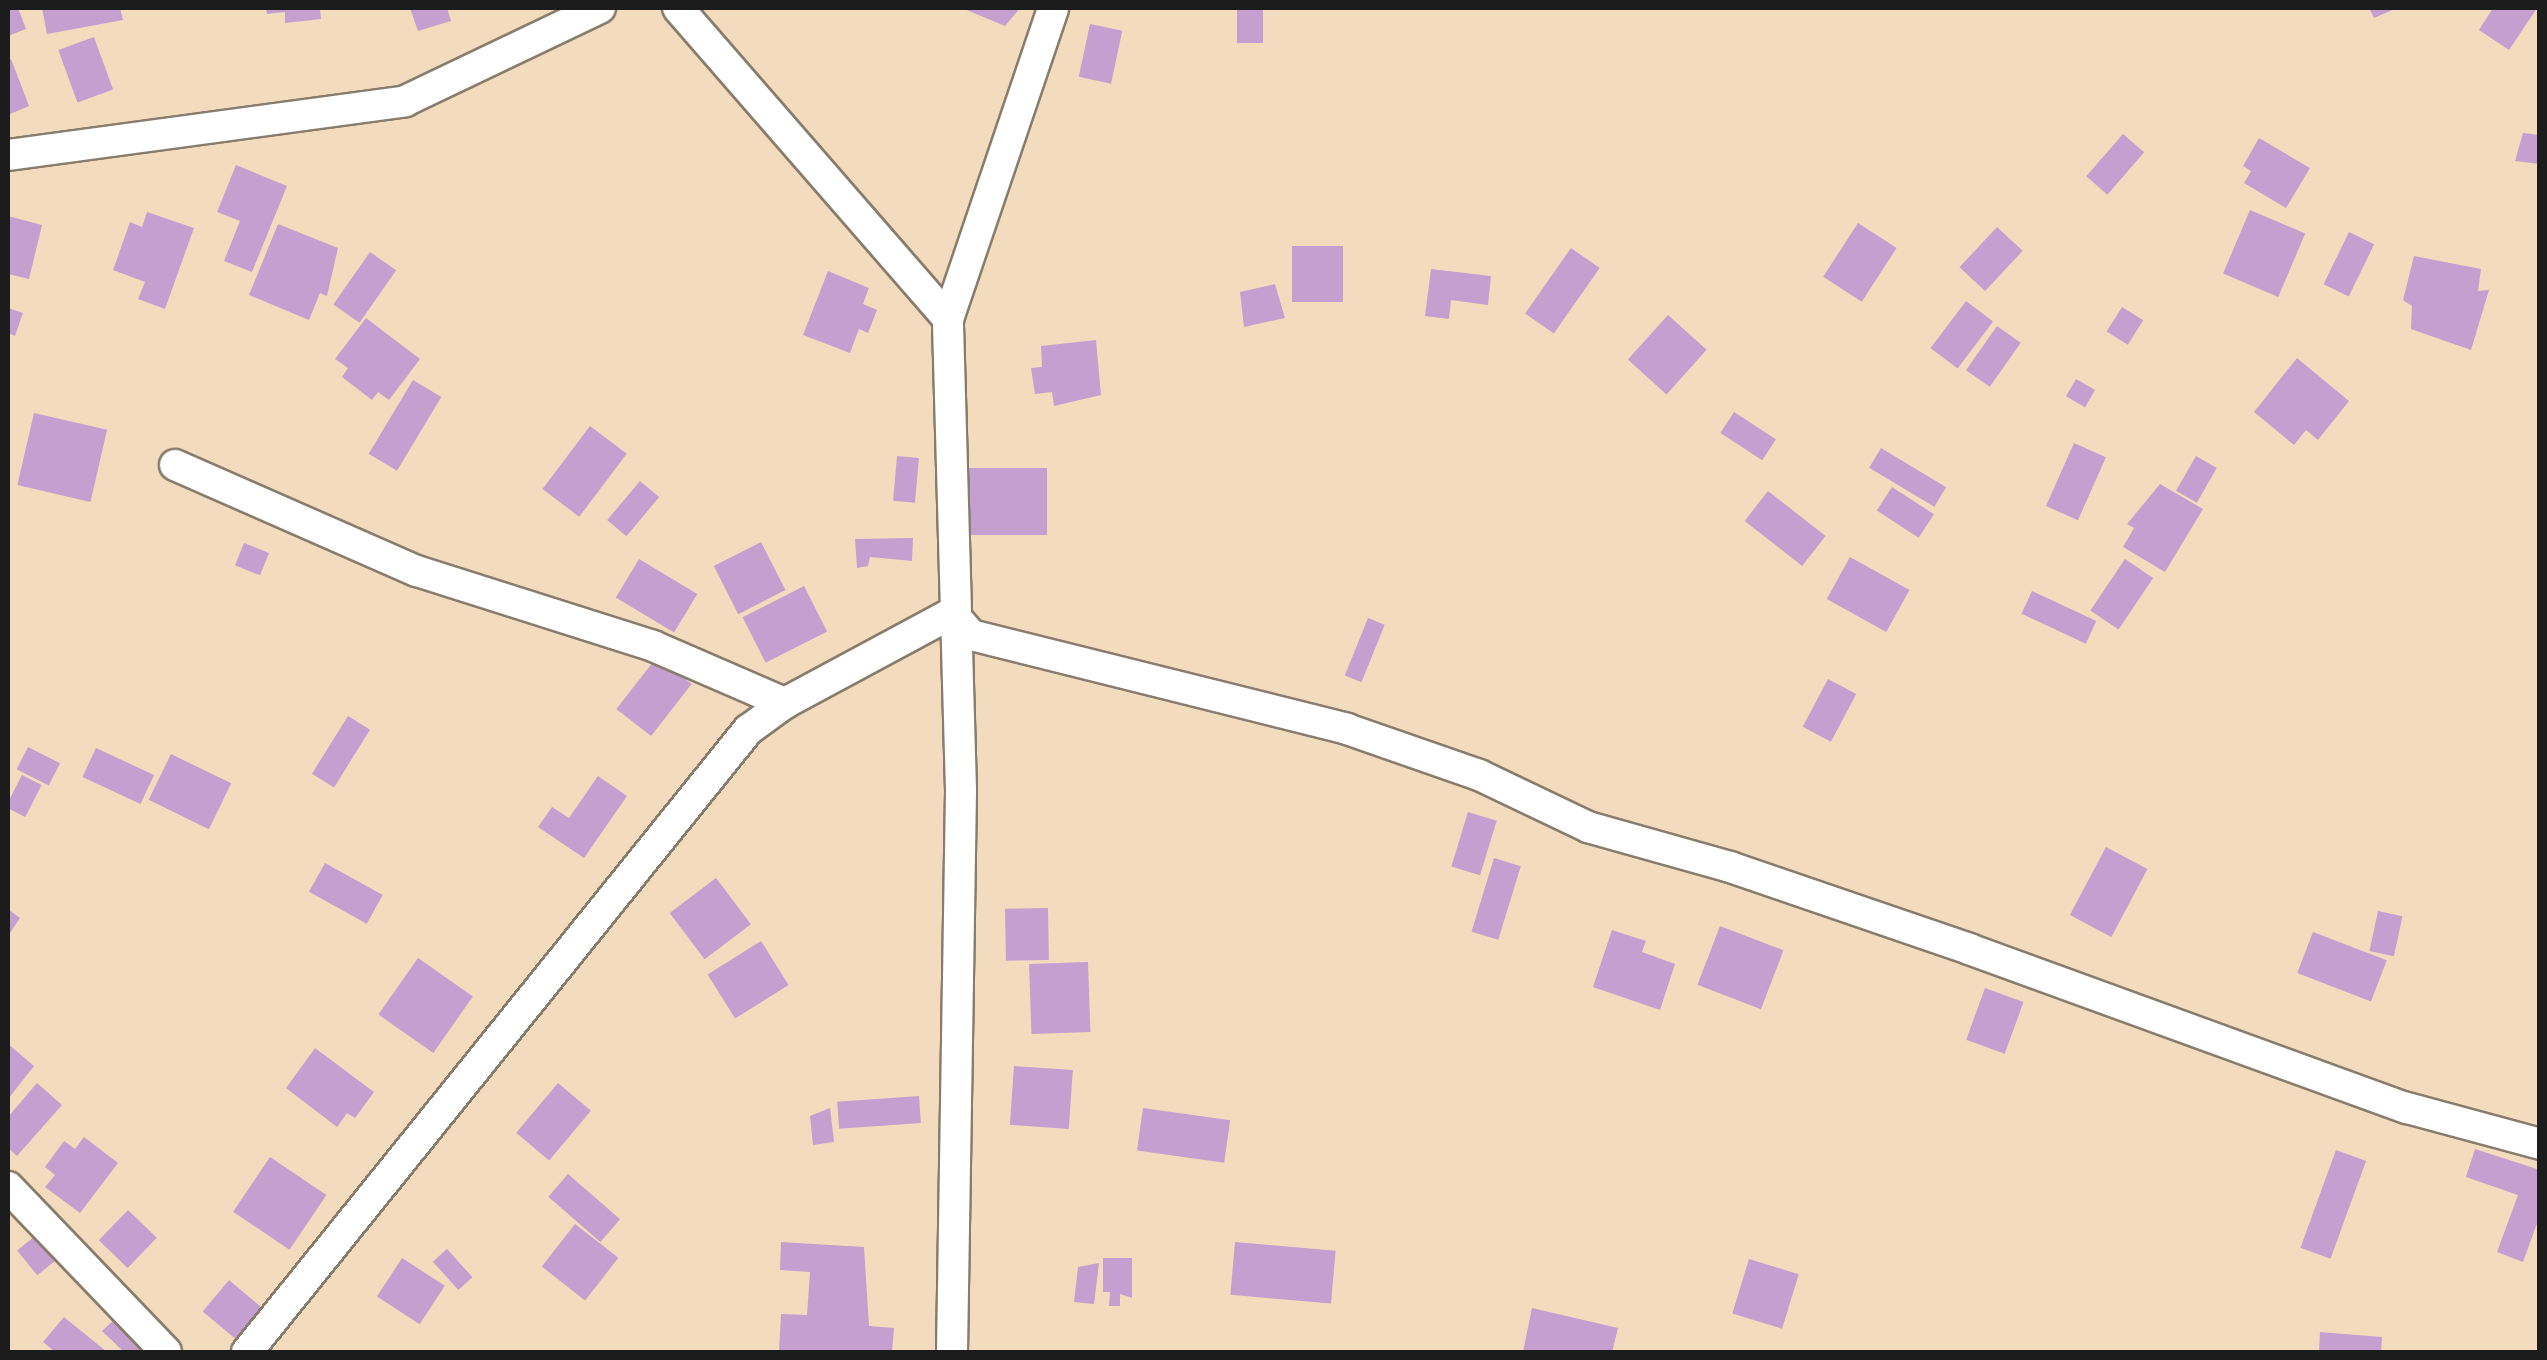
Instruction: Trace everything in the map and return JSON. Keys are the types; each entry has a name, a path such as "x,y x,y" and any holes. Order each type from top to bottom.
{"street":[{"path":"8,155 405,101 600,8"},
{"path":"678,8 948,319"},
{"path":"952,1352 961,790 952,613 948,319 1053,8"},
{"path":"174,465 417,571 653,646 785,703"},
{"path":"247,1352 748,730 785,703 952,613"},
{"path":"952,613 971,635 1347,728 1479,775 1588,826 1730,866 2406,1108 2540,1144"},
{"path":"8,1188 166,1352"}],"building":[{"path":"8,8 18,8 26,29 8,36"},
{"path":"42,8 120,8 123,20 47,34"},
{"path":"266,8 320,8 321,19 285,23 285,12 267,14"},
{"path":"410,8 447,8 451,21 418,31"},
{"path":"962,8 1020,8 1005,26"},
{"path":"1237,8 1263,8 1263,43 1237,43"},
{"path":"2369,8 2397,8 2374,18"},
{"path":"2493,8 2537,8 2509,50 2479,30"},
{"path":"1090,24 1122,31 1111,84 1079,77"},
{"path":"94,37 113,90 77,103 58,50"},
{"path":"11,59 29,106 8,115 8,61"},
{"path":"2523,133 2540,135 2540,164 2515,161"},
{"path":"2123,134 2144,152 2107,195 2086,176"},
{"path":"2259,138 2310,168 2286,208 2244,183 2251,171 2243,166"},
{"path":"236,165 287,186 252,272 224,261 240,221 217,212"},
{"path":"2250,210 2305,233 2278,297 2223,274"},
{"path":"147,212 194,228 165,309 138,299 145,282 113,270 130,222 142,227"},
{"path":"8,216 42,225 29,279 8,274"},
{"path":"1858,223 1897,248 1862,302 1823,277"},
{"path":"278,224 338,248 327,296 320,293 309,320 249,295"},
{"path":"1997,227 2023,251 1985,291 1959,267"},
{"path":"2349,232 2374,244 2349,296 2324,284"},
{"path":"1292,246 1343,246 1343,302 1292,302"},
{"path":"1571,248 1600,268 1554,334 1525,314"},
{"path":"370,252 396,270 360,323 333,304"},
{"path":"2414,256 2481,269 2478,291 2489,290 2471,350 2411,329 2412,306 2403,300"},
{"path":"1431,269 1491,276 1488,305 1451,300 1449,319 1425,316"},
{"path":"828,271 869,288 863,304 877,310 868,333 859,329 850,353 803,335"},
{"path":"1275,284 1285,318 1244,327 1240,292"},
{"path":"1966,301 1993,321 1958,369 1930,348"},
{"path":"2122,307 2143,320 2128,345 2107,332"},
{"path":"8,308 23,313 15,336 8,333"},
{"path":"1668,315 1707,350 1666,394 1628,360"},
{"path":"366,318 420,359 389,400 378,392 372,400 342,377 348,368 335,359"},
{"path":"1997,326 2021,343 1990,387 1966,370"},
{"path":"1096,340 1101,395 1054,406 1052,392 1035,394 1031,368 1042,367 1041,346"},
{"path":"2297,358 2349,401 2318,440 2306,430 2294,445 2254,412"},
{"path":"2076,379 2095,390 2085,407 2066,396"},
{"path":"413,380 441,397 397,471 369,454"},
{"path":"1734,412 1776,439 1762,460 1720,433"},
{"path":"34,413 107,430 90,502 17,485"},
{"path":"590,426 627,454 579,517 542,489"},
{"path":"2074,443 2106,457 2078,520 2046,506"},
{"path":"1881,448 1946,487 1934,507 1869,468"},
{"path":"897,456 919,458 915,503 893,501"},
{"path":"2196,456 2217,468 2197,503 2176,491"},
{"path":"969,468 1047,468 1047,535 969,535"},
{"path":"640,481 659,497 626,536 607,520"},
{"path":"2160,484 2203,509 2165,572 2123,547 2134,528 2127,524"},
{"path":"1892,487 1934,514 1919,538 1877,510"},
{"path":"1768,491 1826,536 1802,566 1745,521"},
{"path":"913,538 912,561 870,557 868,566 857,568 855,539"},
{"path":"761,542 786,590 738,614 714,566"},
{"path":"244,543 269,553 260,575 235,565"},
{"path":"1850,557 1909,590 1886,632 1827,599"},
{"path":"639,559 697,594 674,633 616,598"},
{"path":"2125,559 2153,578 2119,629 2090,610"},
{"path":"804,586 827,631 766,663 743,617"},
{"path":"2032,591 2096,621 2086,644 2021,614"},
{"path":"1368,618 1385,625 1361,682 1345,675"},
{"path":"657,657 692,684 651,736 616,709"},
{"path":"1828,679 1856,694 1831,742 1803,727"},
{"path":"348,716 370,730 334,787 312,774"},
{"path":"28,747 60,763 49,786 17,769"},
{"path":"96,748 154,775 140,804 82,777"},
{"path":"171,754 231,783 209,829 149,800"},
{"path":"22,775 42,785 25,817 8,808"},
{"path":"598,776 627,796 584,858 538,827 552,807 569,818"},
{"path":"1468,812 1497,821 1480,875 1451,867"},
{"path":"2106,847 2147,869 2111,937 2070,915"},
{"path":"1494,858 1521,866 1498,940 1471,932"},
{"path":"325,863 383,895 367,924 309,892"},
{"path":"716,878 751,924 705,959 670,913"},
{"path":"1048,908 1049,960 1006,961 1005,909"},
{"path":"8,909 20,918 8,936"},
{"path":"2378,911 2402,916 2394,956 2369,951"},
{"path":"1720,926 1783,950 1761,1009 1697,985"},
{"path":"1612,930 1646,941 1642,952 1675,964 1660,1010 1593,987"},
{"path":"2313,932 2387,960 2371,1001 2297,973"},
{"path":"761,941 789,985 735,1018 708,974"},
{"path":"418,958 473,996 433,1053 378,1015"},
{"path":"1088,962 1090,1032 1031,1034 1029,964"},
{"path":"1985,988 2024,1002 2005,1054 1966,1040"},
{"path":"8,1044 34,1066 8,1099"},
{"path":"315,1048 374,1092 355,1118 347,1113 337,1127 286,1088"},
{"path":"1014,1066 1073,1070 1069,1129 1010,1125"},
{"path":"37,1083 62,1105 17,1156 8,1148 8,1117"},
{"path":"558,1083 591,1111 549,1160 516,1133"},
{"path":"919,1096 921,1123 839,1129 837,1102"},
{"path":"830,1108 834,1142 813,1145 810,1116"},
{"path":"1143,1108 1230,1120 1224,1163 1137,1151"},
{"path":"84,1137 118,1163 80,1213 45,1187 55,1175 45,1167 64,1141 75,1149"},
{"path":"2475,1149 2540,1170 2540,1215 2523,1262 2497,1252 2518,1195 2466,1177"},
{"path":"2336,1150 2366,1161 2331,1259 2300,1248"},
{"path":"270,1157 326,1195 289,1250 233,1212"},
{"path":"568,1174 620,1219 600,1242 548,1197"},
{"path":"128,1210 157,1238 128,1268 99,1240"},
{"path":"575,1224 618,1258 585,1300 542,1267"},
{"path":"35,1236 55,1261 37,1275 17,1250"},
{"path":"781,1242 864,1247 869,1326 894,1328 892,1352 779,1352 781,1314 807,1315 810,1272 780,1270"},
{"path":"1235,1242 1336,1251 1331,1304 1230,1295"},
{"path":"447,1249 472,1277 458,1290 433,1262"},
{"path":"402,1258 445,1286 420,1324 377,1297"},
{"path":"1103,1258 1132,1258 1132,1298 1120,1294 1120,1306 1109,1306 1110,1292 1103,1292"},
{"path":"1749,1259 1799,1274 1782,1329 1732,1314"},
{"path":"1099,1263 1094,1304 1074,1302 1078,1267"},
{"path":"229,1280 263,1309 237,1340 203,1311"},
{"path":"1532,1308 1618,1328 1612,1352 1523,1352"},
{"path":"119,1315 147,1345 140,1352 124,1352 102,1331"},
{"path":"64,1317 107,1352 55,1352 43,1342"},
{"path":"2320,1332 2382,1337 2381,1352 2319,1352"}]}
